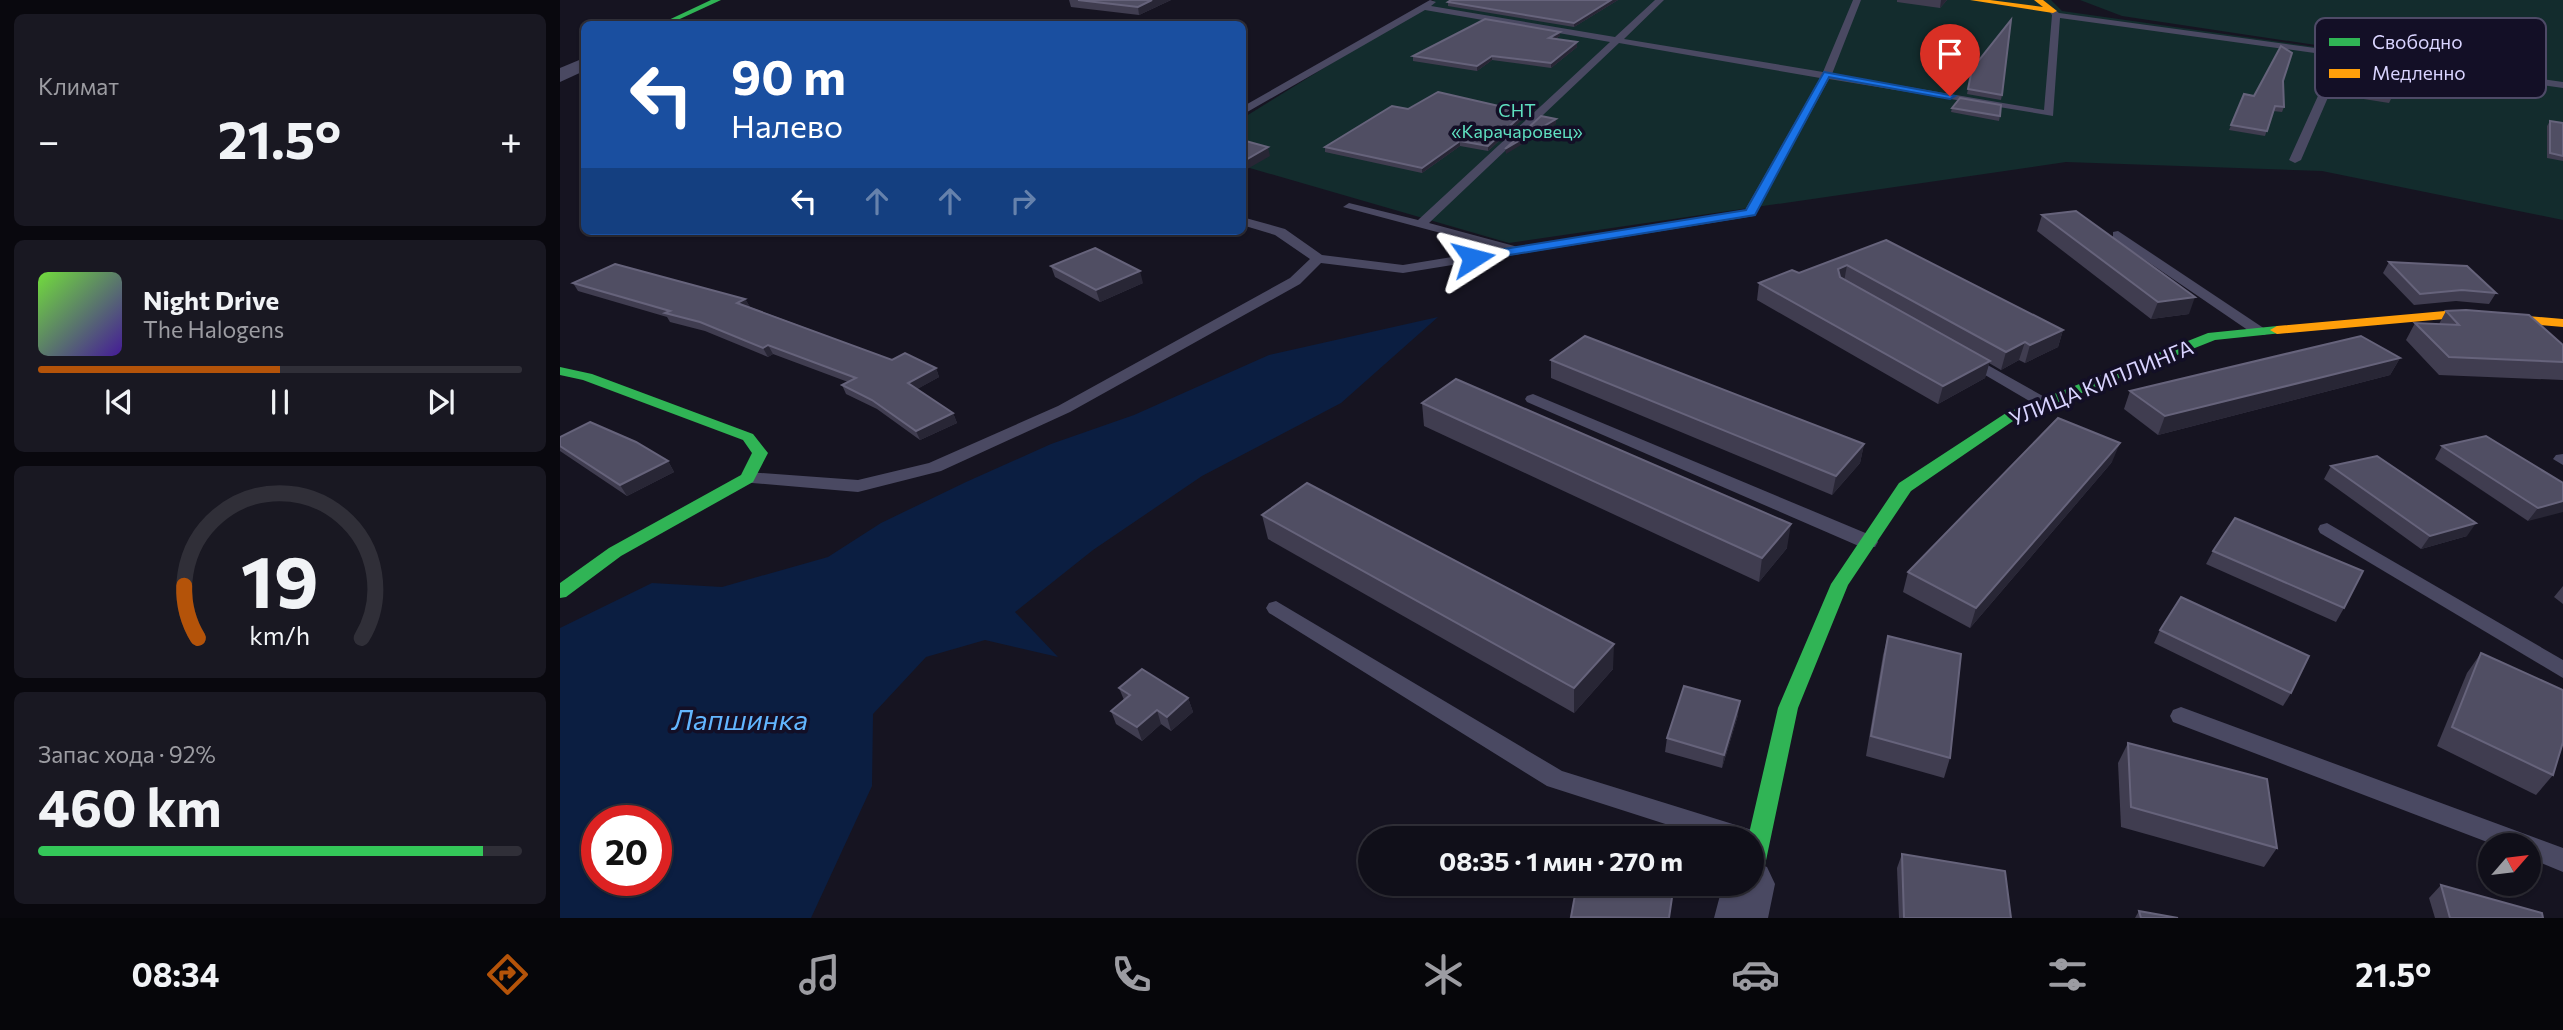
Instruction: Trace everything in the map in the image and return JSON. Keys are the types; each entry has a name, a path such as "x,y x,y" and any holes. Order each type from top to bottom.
{"street":[{"path":"671,21 717,0"},
{"path":"1974,0 2054,13"},
{"path":"2038,0 2054,13"},
{"path":"560,76 581,66"},
{"name":"УЛИЦА КИПЛИНГА","path":"1757,826 1788,708 1840,584 1905,487 2011,416 2213,336 2456,314 2563,323"},
{"path":"560,371 587,377 748,437 760,453 747,478 615,552 560,592"},
{"name":"УЛИЦА КИПЛИНГА","path":"1741,918 1744,896"}],"lane":[{"path":"1246,110 1435,0"},
{"path":"1420,225 1660,0"},
{"path":"1246,222 1280,232 1318,259 1403,269 1751,213 1827,74 1857,0"},
{"path":"1423,7 2049,114 2054,13 2315,51"},
{"path":"2295,160 2322,98"},
{"path":"1349,207 1520,250"},
{"path":"2118,235 2260,332"},
{"path":"747,478 858,486 935,467 1064,410 1295,281 1318,259"},
{"path":"1950,349 2044,403"},
{"path":"1533,399 1868,542"},
{"path":"2328,529 2563,670"},
{"path":"1276,608 1555,779 1681,826"},
{"path":"2181,716 2492,833"},
{"path":"2541,852 2563,860"}],"green space":[{"name":"СНТ «Карачаровец»","path":"1434,0 2051,0 2062,11 2315,47 2315,98 2546,98 2546,18 2315,18 2315,45 2122,16 2080,0 2563,0 2563,220 2322,171 2066,162 1509,243 1246,167 1246,116"}],"water":[{"name":"Лапшинка","path":"1438,317 1341,403 1202,476 1093,550 1015,612 1058,657 985,640 926,657 873,714 872,786 811,918 560,918 560,628 652,583 722,587 828,557 881,523 966,482 1051,444 1134,415 1269,355"}],"building":[{"path":"1078,0 1152,0 1138,7"},
{"path":"1611,0 1574,23 1448,2"},
{"path":"1485,19 1560,32 1549,38 1577,42 1551,63 1492,56 1477,66 1413,56"},
{"path":"2011,20 2002,95 1968,89 1972,69"},
{"path":"2281,46 2292,53 2283,81 2284,107 2275,106 2267,131 2231,125 2244,94 2254,96"},
{"path":"1438,92 1525,112 1488,146 1460,141 1422,168 1325,147 1392,106 1408,109"},
{"path":"1960,98 2001,105 2000,116 1952,108"},
{"path":"1541,116 1556,119 1505,149"},
{"path":"2550,121 2563,123 2563,156 2550,153"},
{"path":"1246,141 1268,147 1246,160"},
{"path":"2076,211 2195,297 2158,302 2042,215"},
{"path":"1886,240 2063,330 2030,345 2025,342 2006,352 1847,265 1838,269 1840,277 1990,361 1943,386 1759,283 1792,270 1799,273"},
{"path":"1095,248 1140,271 1096,290 1051,266"},
{"path":"2389,262 2467,266 2496,293 2462,290 2420,294"},
{"path":"615,264 745,299 737,303 892,360 905,353 936,368 908,383 953,413 916,431 872,400 842,385 856,378 768,345 763,348 700,322 665,313 670,311 573,283"},
{"path":"2446,311 2529,315 2563,345 2563,362 2449,357 2415,323 2459,325"},
{"path":"1585,336 1864,444 1836,476 1551,360"},
{"path":"2361,336 2400,358 2165,416 2130,391"},
{"path":"1456,379 1791,524 1762,558 1422,403"},
{"path":"2058,418 2120,443 1976,608 1908,572"},
{"path":"590,422 636,442 668,461 620,485 560,446 560,437"},
{"path":"2486,436 2563,483 2563,501 2538,508 2442,446"},
{"path":"2377,456 2476,523 2430,536 2331,466"},
{"path":"1307,483 1614,644 1574,688 1262,515"},
{"path":"2235,518 2363,571 2344,608 2213,551"},
{"path":"2181,597 2309,656 2291,693 2160,630"},
{"path":"1888,636 1961,654 1950,758 1871,736"},
{"path":"2481,653 2563,690 2563,742 2553,775 2452,727"},
{"path":"1142,669 1188,698 1167,717 1157,710 1137,727 1111,711 1130,695 1119,688"},
{"path":"1684,686 1740,701 1724,755 1667,738"},
{"path":"2128,743 2267,779 2277,848 2131,807"},
{"path":"1902,854 2005,871 2011,918 1904,918"},
{"path":"2441,885 2542,913 2543,918 2450,918"},
{"path":"1575,896 1672,896 1669,918 1571,917"},
{"path":"2139,911 2178,918 2141,918"}],"traffic: fast":[{"path":"671,21 717,0"},
{"path":"1762,826 1788,708 1840,584 1905,487 2011,416 2213,336 2277,330"},
{"path":"560,371 587,377 748,437 760,453 747,478 615,552 560,592"}],"traffic: slow":[{"path":"1974,0 2053,11 2038,0"},
{"path":"2277,330 2456,314 2563,323"}],"route":[{"path":"1473,258 1751,213 1827,74 1950,96"}]}
